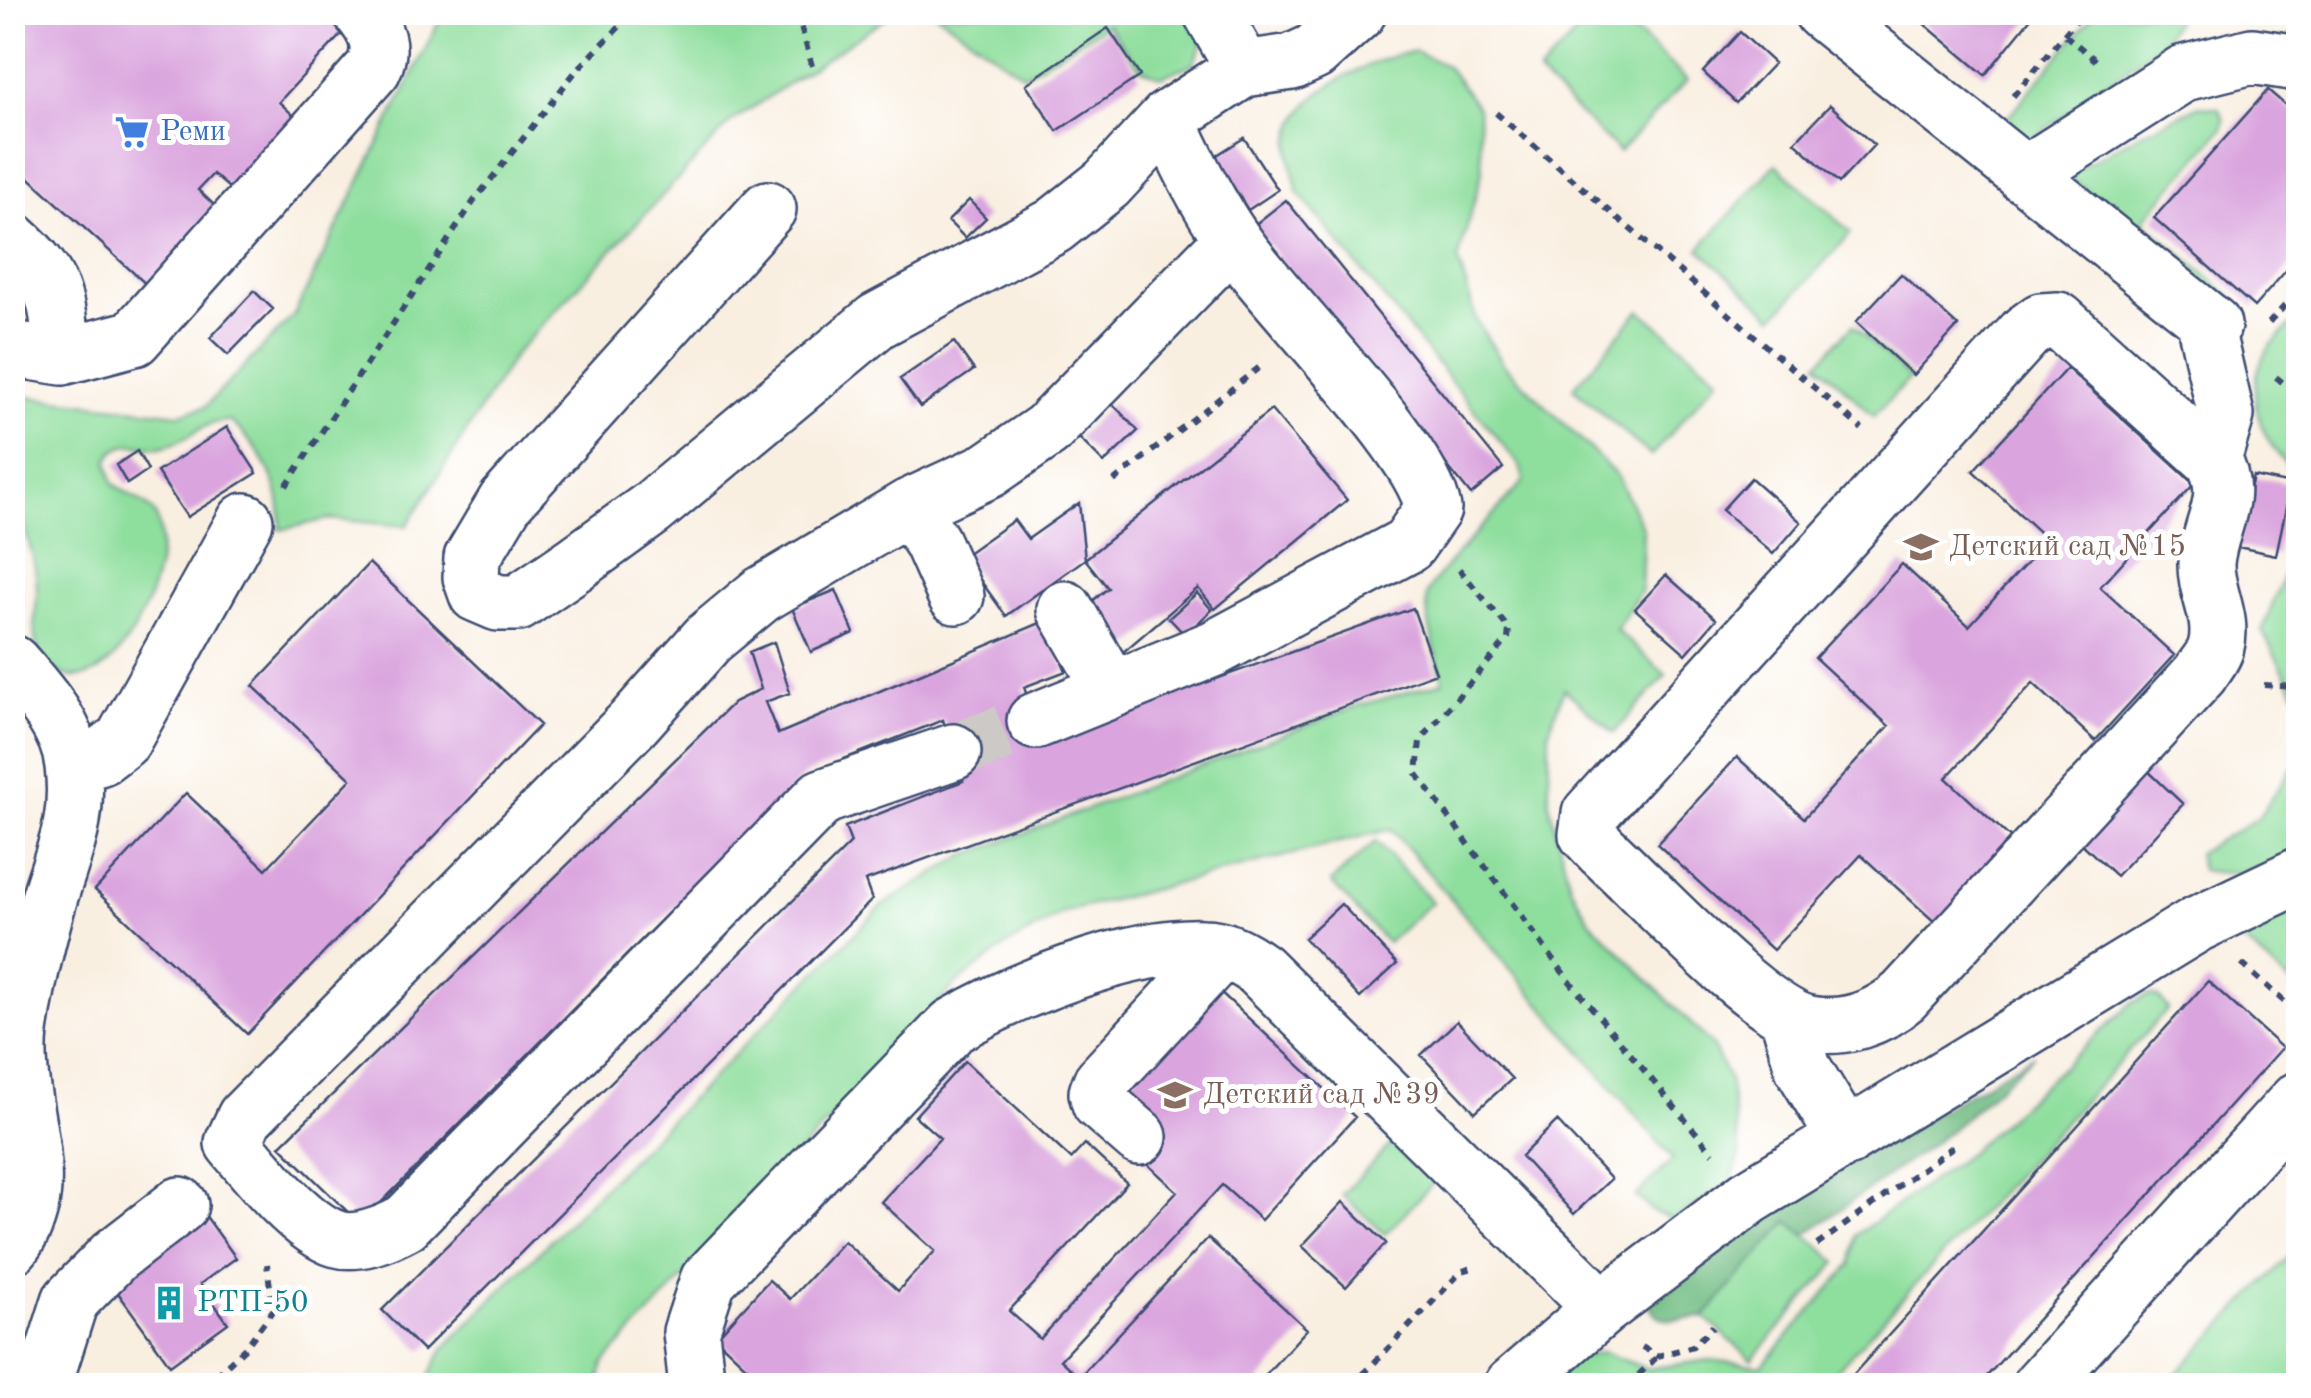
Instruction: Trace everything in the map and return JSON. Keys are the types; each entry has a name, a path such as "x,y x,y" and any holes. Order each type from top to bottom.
{"street":[{"path":"12,240 50,278 56,296 37,353 134,338 362,83 380,57 378,38 361,12"},
{"path":"1211,12 1244,70"},
{"path":"768,208 506,501 472,558 471,577 478,594 498,603 518,603 651,509 877,320 1054,226 1108,184 1167,119 1244,70 1303,57 1358,12"},
{"path":"1822,12 2213,325 2207,333 2208,346 2226,415 2213,460"},
{"path":"2024,175 2184,72 2252,56 2298,63"},
{"path":"1035,720 1216,648 1408,545 1433,509 1430,491 1392,436 1232,240 1167,119"},
{"path":"954,752 822,797 405,1223 388,1233 341,1240 321,1231 233,1143 246,1117 634,722 708,639 760,595 909,507 989,470 1047,430 1232,240"},
{"path":"2058,320 2213,460 2225,494 2208,538 2206,571 2218,618 2216,649 2200,674 1904,996 1887,1010 1858,1022 1811,1024 1788,1016 1757,994 1602,850 1588,834 1590,814 2026,332 2042,321 2058,320"},
{"path":"909,507 932,542 956,596"},
{"path":"73,762 99,758 122,740 263,508"},
{"path":"1065,610 1112,690"},
{"path":"12,664 63,730 73,762 73,834 47,906 20,1034 20,1077 36,1192 31,1214 12,1246"},
{"path":"1512,1386 1602,1308 1750,1196 2196,924 2298,876"},
{"path":"697,1386 691,1332 708,1280 953,1026 989,1006 1135,956 1202,946 1223,950 1260,970 1602,1308"},
{"path":"1138,1138 1100,1102 1097,1094 1101,1082 1223,950"},
{"path":"1788,1016 1802,1068 1846,1139"},
{"path":"2040,1386 2298,1100"},
{"path":"43,1386 70,1301 114,1256 180,1205"}],"path":[{"path":"263,508 474,201 576,71 634,12"},
{"path":"797,12 814,72"},
{"path":"1978,137 2084,12"},
{"path":"2065,35 2106,69"},
{"path":"1496,113 1859,426"},
{"path":"1114,481 1305,331"},
{"path":"1424,527 1508,629 1508,639 1420,741 1417,774 1567,978 1750,1196"},
{"path":"2276,686 2298,687"},
{"path":"1352,1386 1462,1271 1562,1268"},
{"path":"204,1386 246,1347 273,1310"},
{"path":"1626,1386 1658,1356"}],"green space":[{"path":"443,13 893,13 731,122 515,354 407,526 329,519 280,530 279,499 269,470 230,421 211,424 170,445 131,445 113,452 108,461 113,483 155,515 160,537 158,566 149,598 116,655 95,672 72,677 48,664 35,639 36,578 11,476 12,395 180,414 205,407 294,315"},
{"path":"935,13 1190,13 1203,43 1193,64 1161,77 1140,68 1107,24 1024,75"},
{"path":"1596,13 1616,13 1687,80 1619,152 1538,74"},
{"path":"2095,13 2180,13 2162,43 2033,138 2015,144 2005,135 2010,114"},
{"path":"1415,51 1448,67 1478,108 1482,172 1458,260 1477,322 1504,365 1618,477 1643,529 1641,590 1616,630 1666,675 1614,733 1564,689 1549,730 1549,803 1570,885 1589,920 1712,1045 1729,1079 1740,1155 1731,1182 1674,1220 1652,1211 1636,1196 1673,1159 1391,829 1065,912 1006,946 956,984 603,1364 599,1385 424,1386 444,1348 882,906 962,857 1357,706 1443,682 1427,595 1454,558 1524,481 1520,466 1298,192 1290,154 1293,130 1300,115 1326,88 1362,68"},
{"path":"2199,106 2219,108 2224,119 2222,129 2143,221 2232,297 2232,307 2067,175"},
{"path":"1776,164 1851,233 1774,317 1699,249"},
{"path":"1640,310 1719,378 1651,456 1573,388"},
{"path":"2298,318 2298,475 2268,438 2255,392 2265,354"},
{"path":"1853,325 1910,378 1874,416 1818,363"},
{"path":"2298,520 2298,698 2262,631 2290,560"},
{"path":"2298,759 2298,851 2251,870 2201,870 2197,853 2258,818"},
{"path":"1376,841 1432,902 1387,943 1331,882"},
{"path":"2298,901 2298,990 2232,931"},
{"path":"2148,995 2158,997 2168,1009 1823,1385 1539,1386 1574,1358 1603,1352 1647,1369 1709,1360 1762,1366 1851,1265 1856,1235 1968,1154 2131,1004"},
{"path":"2034,1055 1950,1131 1805,1235 1788,1221 1704,1317 1672,1320 1652,1311 1648,1304 1762,1214"},
{"path":"1396,1139 1437,1179 1385,1234 1342,1195"},
{"path":"1789,1220 1837,1262 1752,1360 1704,1317"},
{"path":"2298,1247 2298,1385 2166,1385"}],"building":[{"name":"Реми","path":"12,12 328,12 346,29 279,102 309,130 244,201 213,174 198,190 230,220 160,297 12,162"},
{"path":"1910,12 2036,12 1985,75"},
{"path":"1108,28 1140,76 1057,131 1026,84"},
{"path":"1740,32 1774,63 1736,103 1703,72"},
{"path":"2268,90 2298,116 2298,257 2254,307 2154,218"},
{"path":"1830,105 1874,145 1839,183 1795,142"},
{"path":"1244,138 1278,190 1248,210 1214,157"},
{"path":"969,200 986,218 965,238 948,221"},
{"path":"1286,200 1503,468 1471,495 1253,226"},
{"path":"1901,274 1958,326 1913,375 1856,322"},
{"path":"254,291 273,309 228,355 210,338"},
{"path":"954,342 974,370 920,407 900,379"},
{"path":"2067,368 2194,484 2100,587 2174,655 2095,741 2033,683 1946,778 2015,842 1938,925 1861,855 1773,950 1657,844 1737,757 1804,818 1889,726 1815,658 1902,564 1969,626 2048,540 1973,471"},
{"path":"1112,403 1138,431 1104,463 1078,437"},
{"path":"1271,410 1347,500 1215,609 1198,588 1122,653 1084,608 1108,588 1085,559"},
{"path":"227,427 257,473 187,517 157,472"},
{"path":"137,451 148,470 127,484 116,465"},
{"path":"2253,476 2291,484 2276,555 2238,547"},
{"path":"1751,478 1801,522 1773,554 1722,510"},
{"path":"1079,503 1085,559 1006,616 963,556 1014,520 1028,539"},
{"path":"369,563 540,725 247,1034 95,890 186,793 266,869 351,779 253,686"},
{"path":"1666,575 1716,619 1686,654 1635,609"},
{"path":"836,590 854,633 811,652 792,608"},
{"path":"1197,593 1212,610 1185,635 1169,618"},
{"path":"1413,608 1436,673 865,881 872,900 423,1351 382,1310 851,843 845,827 963,781 943,720 806,774 360,1224 280,1146 734,702 761,689 749,652 774,642 790,693 765,702 778,734 1045,621 1066,671 1024,687 1042,742"},
{"path":"2145,768 2183,804 2116,876 2078,840"},
{"path":"1341,904 1397,964 1360,998 1304,938"},
{"path":"2208,981 2282,1048 1978,1386 1843,1386"},
{"path":"1216,988 1355,1117 1261,1220 1222,1185 1060,1360 1079,1377 1208,1238 1307,1329 1255,1386 767,1386 716,1338 769,1280 790,1299 844,1241 898,1291 935,1251 881,1202 940,1138 915,1116 965,1061 1071,1159 1085,1144 1127,1183 1009,1311 1040,1339 1177,1191 1146,1163 1116,1096"},
{"path":"1457,1021 1512,1079 1475,1112 1421,1055"},
{"path":"1557,1121 1611,1179 1574,1214 1521,1156"},
{"path":"1343,1202 1386,1243 1346,1287 1302,1246"},
{"name":"РТП-50","path":"205,1215 236,1258 200,1284 228,1323 170,1365 111,1283"}],"tunnel":[{"path":"953,752 1035,721"}],"place":[{"name":"Реми","path":"132,132"},
{"name":"Детский сад №15","path":"1921,547"},
{"name":"Детский сад №39","path":"1175,1095"},
{"name":"РТП-50","path":"169,1303"}]}
